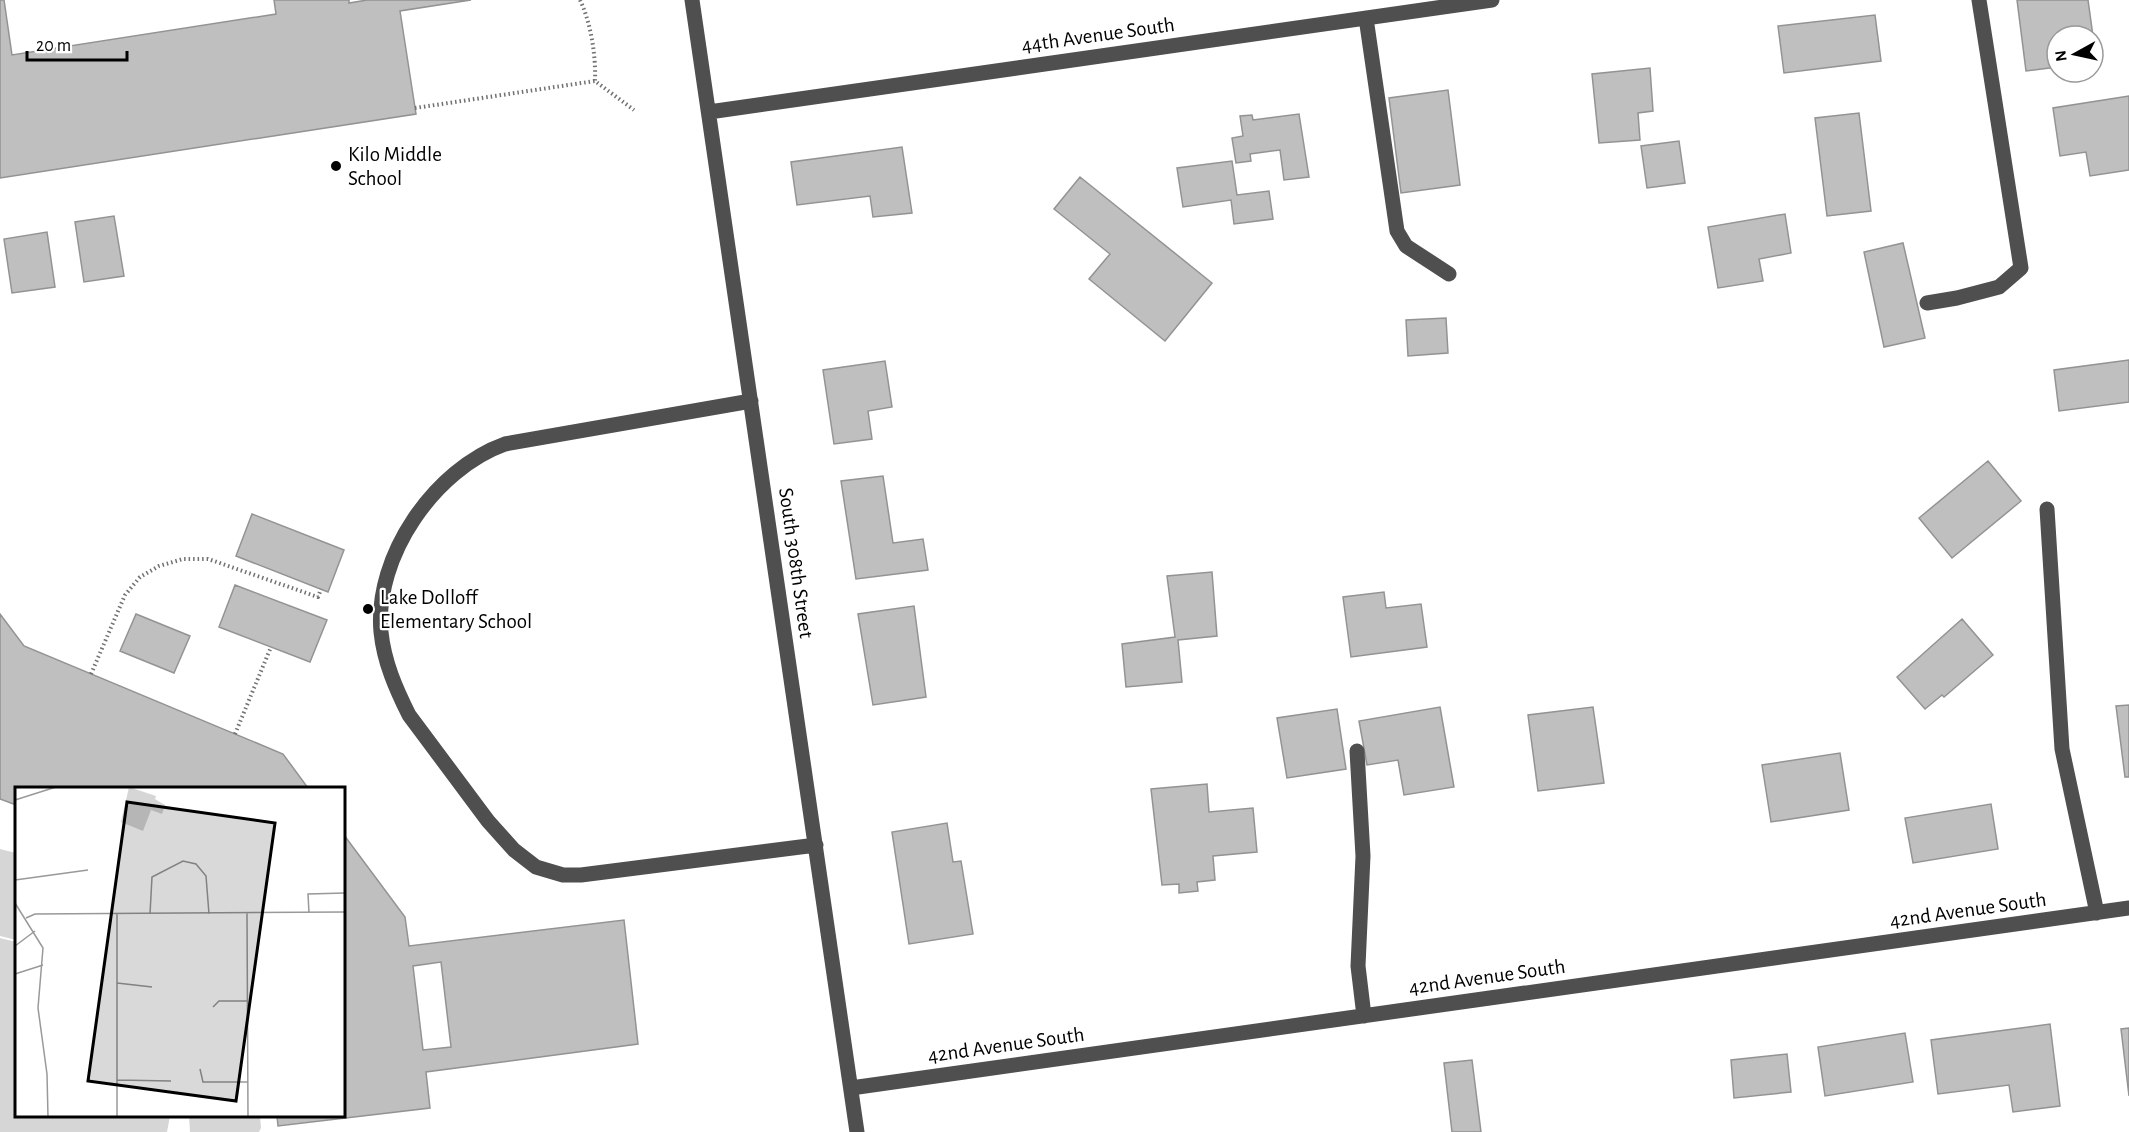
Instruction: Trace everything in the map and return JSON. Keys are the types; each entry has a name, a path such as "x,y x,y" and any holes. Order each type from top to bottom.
{"street":[{"name":"South 308th Street","path":"692,0 857,1132"},
{"name":"44th Avenue South","path":"709,112 1492,0"},
{"path":"1927,303 1957,298 1999,286 2021,268 1979,0"},
{"path":"1366,18 1397,231 1406,246 1449,274"},
{"path":"751,401 506,444 473,459 444,483 427,503 397,548 388,571 383,595 381,631 384,651 398,693 410,715 499,835 536,867 563,875 581,875 816,845"},
{"path":"2047,509 2062,749 2097,913"},
{"path":"1357,751 1363,856 1358,966 1364,1016"},
{"name":"42nd Avenue South","path":"851,1088 2129,908"}],"path":[{"path":"580,0 589,28 595,68 594,81"},
{"path":"415,108 594,81 634,110"},
{"path":"91,674 125,595 140,577 159,566 183,559 208,559 318,597 321,589"},
{"path":"235,734 270,647"}],"shaded area":[{"path":"0,849 15,853 15,940 0,936"},
{"path":"0,938 15,942 15,1117 170,1117 167,1132 0,1132"},
{"path":"189,1117 260,1117 259,1132 190,1132"}],"building":[{"path":"0,0 4,0 12,55 276,14 274,0 349,0 349,3 367,0 471,0 400,11 416,114 0,178"},
{"path":"2017,0 2088,0 2091,24 2045,24 2045,69 2026,71"},
{"path":"1875,15 1881,61 1784,73 1778,26"},
{"path":"1650,68 1653,111 1638,113 1640,140 1599,143 1592,74"},
{"path":"1448,90 1460,185 1401,193 1389,98"},
{"path":"2129,96 2129,170 2090,176 2086,152 2060,156 2053,108"},
{"path":"1859,113 1871,211 1827,216 1815,118"},
{"path":"1299,114 1309,177 1284,180 1280,150 1250,154 1251,161 1236,163 1232,138 1243,136 1240,116 1252,115 1253,120"},
{"path":"1679,141 1685,183 1647,188 1641,146"},
{"path":"902,147 912,213 873,217 870,196 797,205 791,162"},
{"path":"1232,161 1237,195 1269,191 1273,219 1234,224 1231,200 1183,207 1177,168"},
{"path":"1080,177 1212,283 1165,341 1089,279 1110,254 1054,209"},
{"path":"1785,214 1791,253 1759,259 1763,281 1718,288 1708,227"},
{"path":"114,216 124,276 84,282 75,222"},
{"path":"47,232 55,287 12,293 4,239"},
{"path":"1903,243 1925,338 1884,347 1864,252"},
{"path":"1446,318 1448,353 1408,356 1406,320"},
{"path":"2129,360 2129,402 2059,411 2054,370"},
{"path":"885,361 892,407 868,411 872,439 834,444 823,370"},
{"path":"1988,461 2021,501 1952,558 1919,518"},
{"path":"883,476 893,543 923,539 928,570 856,579 841,481"},
{"path":"252,514 344,550 328,592 236,556"},
{"path":"1212,572 1217,636 1178,640 1182,682 1126,687 1122,644 1175,637 1167,576"},
{"path":"235,585 327,620 310,662 219,627"},
{"path":"1384,592 1386,608 1421,604 1427,647 1351,657 1343,597"},
{"path":"914,606 926,697 873,705 858,614"},
{"path":"0,614 24,646 283,754 307,787 15,787 15,805 0,799"},
{"path":"136,614 190,636 174,673 120,651"},
{"path":"1962,619 1993,655 1944,697 1942,695 1925,709 1897,677"},
{"path":"2129,705 2129,777 2125,777 2116,706"},
{"path":"1440,707 1454,787 1404,795 1398,760 1367,765 1359,721"},
{"path":"1593,707 1604,783 1538,791 1528,715"},
{"path":"1337,709 1346,769 1287,778 1277,718"},
{"path":"1840,753 1849,810 1771,822 1762,765"},
{"path":"1207,784 1209,812 1253,808 1257,852 1213,856 1215,880 1197,882 1198,891 1179,893 1179,884 1162,885 1151,789"},
{"path":"1991,804 1998,849 1913,863 1905,818"},
{"path":"947,823 953,862 961,861 973,934 909,944 892,832"},
{"path":"345,836 405,917 409,946 624,920 638,1044 426,1072 430,1108 278,1126 277,1117 345,1117","holes":["441,962 451,1047 423,1050 413,966"]},
{"path":"2050,1024 2060,1106 2013,1112 2009,1085 1938,1094 1931,1040"},
{"path":"2129,1028 2129,1096 2121,1029"},
{"path":"1905,1033 1913,1082 1825,1096 1818,1047"},
{"path":"1787,1054 1791,1092 1734,1098 1731,1060"},
{"path":"1472,1060 1481,1132 1452,1132 1444,1063"}],"place":[{"name":"Kilo Middle School","path":"336,166"},
{"name":"Lake Dolloff Elementary School","path":"368,609"}]}
